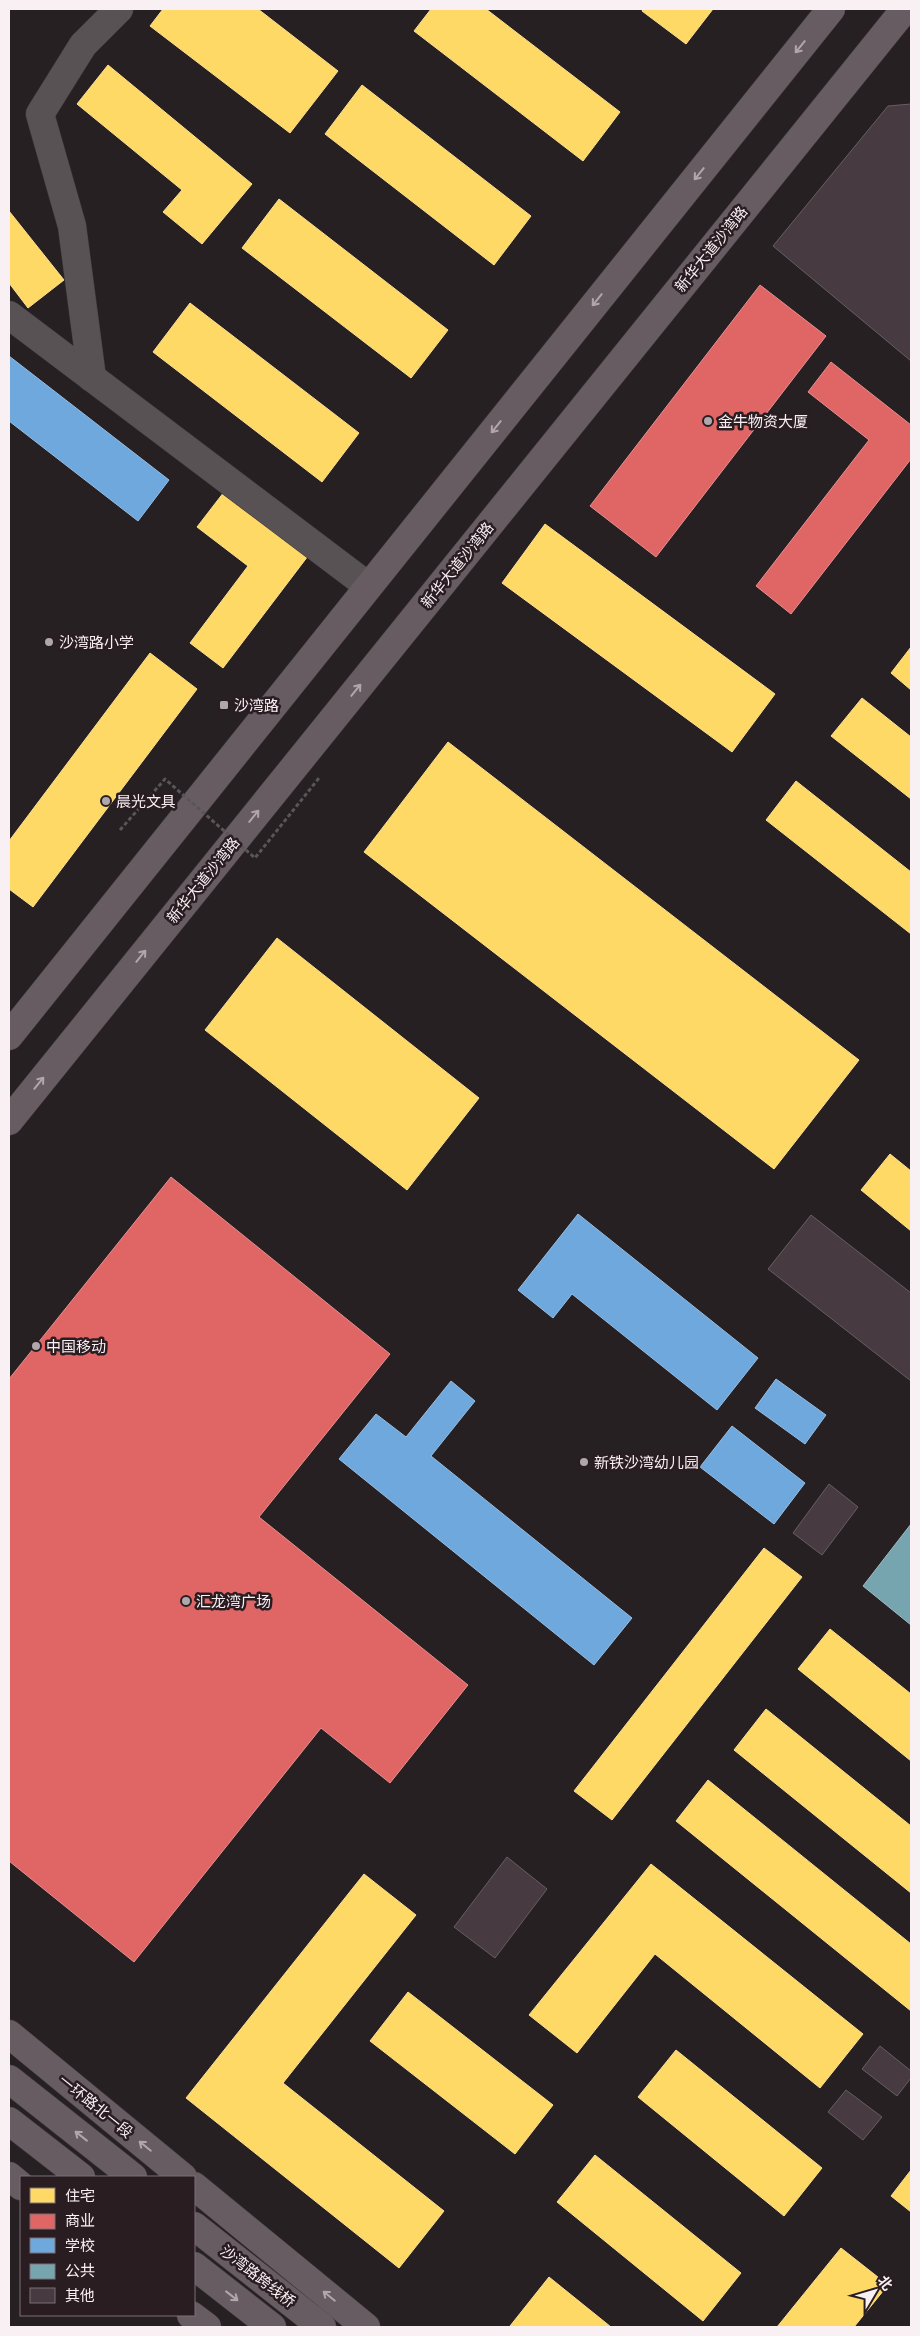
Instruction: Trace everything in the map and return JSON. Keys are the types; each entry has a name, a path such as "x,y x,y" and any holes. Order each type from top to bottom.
{"main road":[{"path":"9,1036 831,9"},
{"name":"新华大道沙湾路","path":"9,1121 905,9"},
{"name":"一环路北一段","path":"9,2034 182,2176"},
{"path":"9,2078 132,2176"},
{"path":"9,2121 80,2176"},
{"path":"9,2176 20,2185"},
{"path":"195,2187 366,2327"},
{"name":"沙湾路跨线桥","path":"195,2227 322,2327"},
{"name":"沙湾路跨线桥","path":"195,2267 272,2327"},
{"path":"192,2316 207,2327"}],"street":[{"path":"92,378 72,226 40,114 83,45 120,9"},
{"path":"9,315 368,586"}],"path":[{"path":"120,830 165,779 256,858 319,778"}],"building: 住宅":[{"path":"163,9 258,9 338,71 290,133 150,26"},
{"path":"431,9 486,9 620,112 583,161 414,31"},
{"path":"643,9 713,9 686,44 642,11"},
{"path":"108,65 252,184 202,244 163,212 182,190 77,104"},
{"path":"362,85 531,216 494,265 325,134"},
{"path":"279,199 448,330 411,378 242,248"},
{"path":"9,211 64,280 28,308 9,283"},
{"path":"190,303 359,433 322,482 153,352"},
{"path":"224,492 308,556 223,668 190,643 248,566 197,527"},
{"path":"545,524 775,694 732,752 502,583"},
{"path":"911,647 911,690 891,673"},
{"path":"150,653 197,689 33,907 9,889 9,841"},
{"path":"862,698 911,737 911,799 831,736"},
{"path":"448,742 859,1060 774,1169 364,852"},
{"path":"796,781 911,872 911,934 766,820"},
{"path":"277,938 479,1098 407,1190 205,1030"},
{"path":"890,1154 911,1171 911,1231 861,1190"},
{"path":"764,1548 802,1577 612,1820 574,1791"},
{"path":"830,1629 911,1694 911,1761 798,1669"},
{"path":"766,1709 911,1826 911,1893 734,1750"},
{"path":"708,1780 911,1944 911,2011 676,1821"},
{"path":"651,1864 863,2034 820,2088 655,1954 577,2053 529,2015"},
{"path":"364,1874 416,1915 283,2083 444,2211 399,2268 186,2098"},
{"path":"408,1992 553,2105 515,2154 370,2041"},
{"path":"676,2050 822,2168 784,2216 638,2097"},
{"path":"595,2155 741,2273 703,2321 557,2202"},
{"path":"911,2170 911,2212 891,2196"},
{"path":"841,2248 888,2285 854,2327 777,2327"},
{"path":"549,2277 611,2327 510,2326"}],"building: 商业":[{"name":"金牛物资大厦","path":"760,285 826,336 656,557 590,506"},
{"path":"831,362 911,425 911,459 791,614 756,586 869,440 808,392"},
{"name":"汇龙湾广场","path":"171,1177 390,1354 259,1517 468,1685 390,1783 321,1728 134,1962 9,1861 9,1379"}],"building: 学校":[{"path":"9,356 169,480 138,521 9,421"},
{"path":"578,1214 758,1358 717,1410 572,1294 553,1318 518,1290"},
{"path":"776,1379 826,1415 805,1444 755,1408"},
{"path":"451,1381 475,1401 431,1456 632,1618 594,1665 339,1459 376,1414 406,1437"},
{"path":"732,1426 805,1483 774,1524 700,1467"}],"building: 公共":[{"path":"911,1524 911,1625 863,1586"}],"building: 其他":[{"path":"911,104 911,361 773,246 888,106"},
{"path":"811,1215 911,1293 911,1381 768,1269"},
{"path":"829,1484 858,1507 822,1555 793,1533"},
{"path":"507,1857 547,1889 495,1958 454,1927"},
{"path":"880,2046 911,2071 911,2078 897,2096 862,2069"},
{"path":"846,2090 882,2117 863,2140 828,2112"}],"place":[{"name":"金牛物资大厦","path":"708,421"},
{"name":"沙湾路小学","path":"49,642"},
{"name":"沙湾路","path":"224,705"},
{"name":"晨光文具","path":"106,801"},
{"name":"中国移动","path":"36,1346"},
{"name":"新铁沙湾幼儿园","path":"584,1462"},
{"name":"汇龙湾广场","path":"186,1601"}]}
